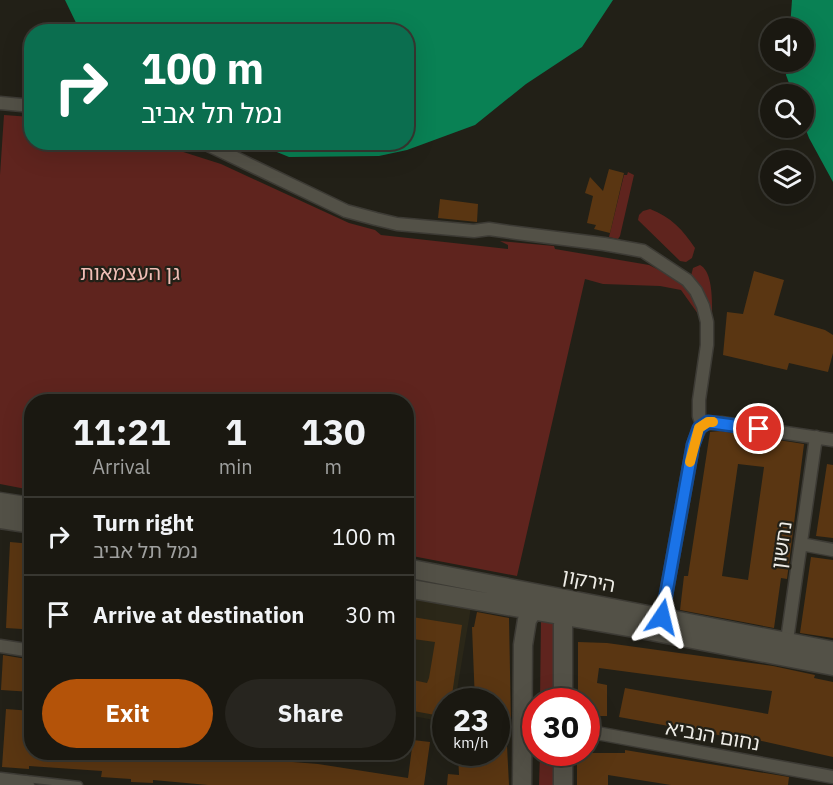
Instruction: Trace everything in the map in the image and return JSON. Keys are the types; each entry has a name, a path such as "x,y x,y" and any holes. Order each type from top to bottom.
{"main road":[{"path":"0,502 24,506"},
{"path":"0,519 24,523"},
{"name":"הירקון","path":"414,570 556,597 657,624 786,650 833,666"},
{"name":"הירקון","path":"414,589 563,617 657,624"},
{"path":"523,645 527,620 533,610 556,597 563,617 563,688"},
{"path":"499,604 519,619 522,628 522,785"},
{"name":"הירקון","path":"786,650 833,651"},
{"path":"563,766 563,785"},
{"path":"0,782 25,785"}],"street":[{"path":"0,103 24,105"},
{"path":"219,150 346,211 397,224 474,231 489,229 604,243 643,251 687,280 696,291 707,322 707,345 699,400 700,426 693,445 657,624"},
{"path":"700,426 708,422 721,423 833,440"},
{"name":"נחשון","path":"786,650 816,437"},
{"path":"801,544 833,550"},
{"path":"0,646 24,650"},
{"name":"נחום הנביא","path":"600,734 833,777"}],"lane":[{"path":"0,776 79,785"}],"shaded area":[{"path":"65,0 613,0 582,47 526,84 475,125 414,147 414,24 77,24"},
{"path":"792,0 833,0 833,182 809,138 814,138 814,84 789,84 786,75 786,72 814,72 814,18 791,18"},
{"path":"272,150 407,150 379,156 289,157"},
{"path":"414,598 471,607 457,688 432,688 432,720 414,716"}],"green space":[{"name":"גן העצמאות","path":"4,115 24,116 24,150 177,150 221,164 349,223 375,230 381,235 508,249 508,245 500,241 554,246 555,249 649,265 683,282 695,300 703,321 681,290 660,286 603,284 585,279 517,576 414,556 414,394 24,394 24,489 0,484 0,175"},
{"path":"628,172 634,175 618,239 609,237 624,175"},
{"path":"650,209 670,220 686,235 695,248 692,258 686,262 680,261 638,220 643,211"},
{"path":"700,265 705,269 710,282 712,321 691,276 693,268"},
{"path":"541,619 560,620 559,688 540,688"},
{"path":"540,766 559,766 559,785 539,785"}],"building":[{"path":"609,169 624,173 610,233 594,229 596,225 587,223 593,196 585,193 590,177 603,191"},
{"path":"440,199 478,204 477,222 438,218"},
{"path":"754,271 784,280 774,315 825,330 833,335 833,353 828,372 789,363 787,370 723,355 727,312 743,314"},
{"path":"720,431 804,444 787,579 781,578 774,628 680,610 684,576 688,576 710,432","holes":["738,464 764,467 748,580 722,576"]},
{"path":"827,464 833,465 833,538 816,536"},
{"path":"10,542 24,543 22,629 6,628"},
{"path":"811,557 833,560 833,638 800,633"},
{"path":"477,612 509,618 511,725 510,688 474,688 472,627 474,627"},
{"path":"414,617 462,625 453,688 432,688 432,714 414,711 414,680 427,683 435,642 414,639"},
{"path":"578,642 607,643 773,666 815,675 814,678 833,682 833,757 757,740 757,742 619,717 625,688 768,714 772,691 599,668 597,683 607,685 607,716 600,716 600,688 578,688"},
{"path":"3,655 24,659 24,691 1,690"},
{"path":"6,709 24,710 24,760 268,760 318,764 408,778 410,760 414,760 414,740 430,742 424,785 208,785 153,780 153,783 101,777 102,771 29,766 29,769 2,767"},
{"path":"625,750 789,777 788,785 671,785 608,775 608,785 577,785 577,766 600,766 600,753 625,753"},
{"path":"459,766 508,766 509,785 447,785 448,774 459,775"}],"slow traffic":[{"path":"690,462 699,428 708,422 713,422"}],"route":[{"path":"662,617 693,445 699,428 708,422 759,429"}]}
